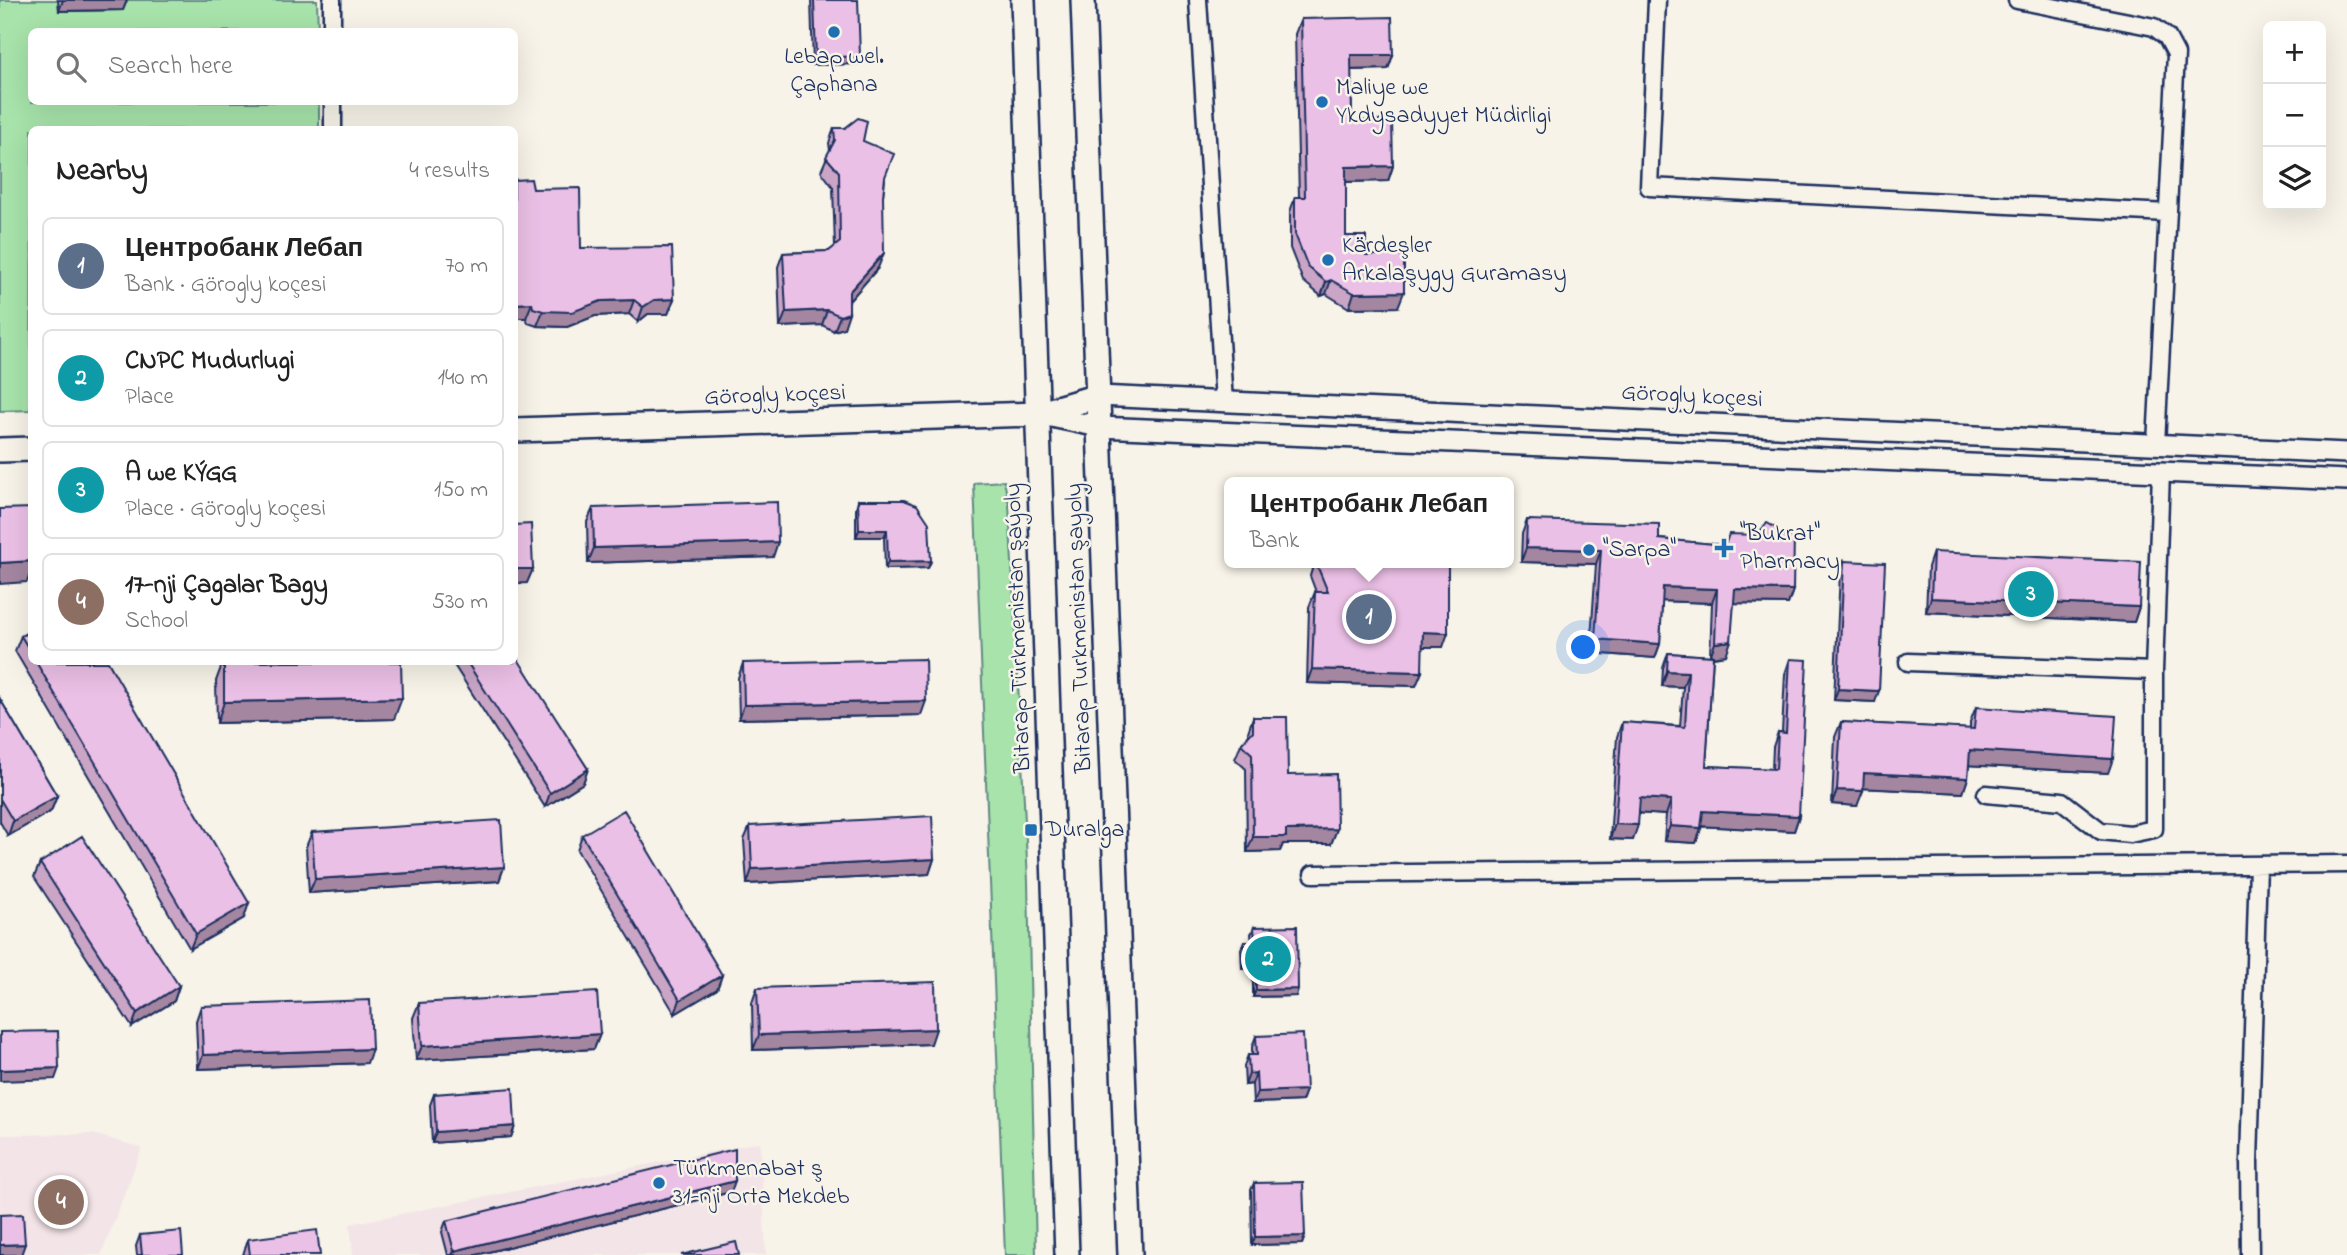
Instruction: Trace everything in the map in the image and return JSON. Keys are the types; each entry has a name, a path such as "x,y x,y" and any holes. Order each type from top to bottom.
{"main road":[{"name":"Bitarap Türkmenistan şaýoly","path":"1023,0 1067,1255"},
{"name":"Bitarap Turkmenistan şayoly","path":"1083,0 1130,1255"},
{"name":"Görogly koçesi","path":"518,430 1037,414 1098,396"},
{"path":"0,450 28,449"}],"street":[{"path":"332,0 332,28"},
{"path":"1198,0 1224,402"},
{"path":"1657,0 1649,187 2168,213"},
{"path":"2017,0 2154,27 2166,37 2176,54 2156,444"},
{"path":"333,105 333,126"},
{"name":"Görogly koçesi","path":"1098,396 2347,453"},
{"name":"Görogly koçesi","path":"1037,414 1099,427 2347,480"},
{"path":"1986,794 2062,800 2101,831 2116,834 2151,832 2155,815 2154,671 2161,472"},
{"path":"1908,662 2154,671"},
{"path":"2250,1255 2258,864"},
{"path":"1313,874 2347,864"}],"shaded area":[{"path":"93,1134 142,1148 101,1255 0,1255 0,1135"},
{"name":"Türkmenabat ş 31-nji Orta Mekdeb","path":"760,1142 766,1255 353,1255 350,1224"}],"green space":[{"path":"0,0 317,0 318,28 28,28 28,105 319,105 319,126 28,126 28,410 0,411"},
{"path":"1004,481 1009,504 1028,881 1036,1255 1005,1255 974,483"}],"building":[{"name":"Lebap wel. Çaphana","path":"814,0 858,0 860,56 816,58"},
{"path":"1392,17 1393,55 1351,55 1352,121 1392,120 1393,166 1346,167 1346,236 1366,236 1366,255 1404,255 1404,292 1354,293 1331,280 1326,282 1308,267 1295,234 1295,197 1305,197 1301,19"},
{"path":"858,118 867,121 863,141 894,154 885,177 883,196 884,253 849,292 849,313 840,316 827,310 786,312 783,253 829,251 840,242 839,172 826,157 835,140 834,128 845,128"},
{"path":"531,179 533,189 580,188 581,248 672,247 674,299 654,300 643,307 634,300 601,301 572,312 543,311 533,308 532,303 518,304 518,180"},
{"path":"858,500 904,500 917,505 929,523 931,561 888,562 887,530 859,530"},
{"path":"777,502 778,542 594,548 593,508"},
{"path":"28,508 28,561 0,563 0,509"},
{"path":"1527,520 1659,524 1659,539 1725,545 1729,534 1757,535 1767,523 1776,528 1777,534 1794,536 1793,590 1735,589 1731,641 1715,643 1717,589 1663,587 1660,644 1595,639 1601,550 1526,548"},
{"path":"531,524 533,569 518,569 518,525"},
{"path":"1933,552 2141,562 2139,607 1931,598"},
{"path":"1844,561 1885,563 1879,691 1838,689"},
{"path":"1318,568 1448,568 1448,633 1423,632 1422,672 1312,669 1315,592 1328,592"},
{"path":"28,632 28,647 21,636"},
{"path":"1668,653 1713,656 1706,766 1776,769 1778,732 1786,733 1790,659 1807,660 1799,816 1703,811 1701,828 1670,826 1671,800 1640,798 1638,825 1615,824 1622,722 1685,727 1688,672 1667,671"},
{"path":"518,659 588,769 550,793 469,665 518,665"},
{"path":"925,659 926,701 744,705 743,663"},
{"path":"38,665 110,665 249,903 196,934"},
{"path":"224,665 401,665 402,698 224,702"},
{"path":"0,699 57,796 13,821 0,799"},
{"path":"1976,707 2116,716 2113,759 1970,750 1968,778 1864,773 1863,791 1837,790 1841,722 1974,729"},
{"path":"1253,717 1287,717 1288,775 1336,774 1337,829 1286,830 1286,837 1253,837 1252,754 1241,744 1253,731"},
{"path":"624,810 722,975 680,1000 582,835"},
{"path":"932,816 934,859 752,869 750,826"},
{"path":"501,820 504,867 315,879 312,832"},
{"path":"82,836 179,986 137,1013 40,863"},
{"path":"1297,926 1298,989 1256,990 1255,961 1244,961 1244,942 1255,942 1254,927"},
{"path":"935,982 936,1029 759,1035 757,988"},
{"path":"597,992 600,1034 422,1046 419,1003"},
{"path":"370,1000 372,1049 203,1055 201,1006"},
{"path":"58,1031 59,1068 0,1070 0,1032"},
{"path":"1303,1034 1306,1090 1257,1092 1256,1073 1249,1074 1248,1055 1257,1055 1256,1036"},
{"path":"513,1088 515,1126 436,1132 434,1094"},
{"path":"735,1149 735,1181 454,1251 446,1221"},
{"path":"1303,1182 1305,1236 1255,1237 1254,1183"},
{"path":"23,1214 25,1244 0,1245 0,1215"},
{"path":"317,1230 320,1255 250,1255 248,1239"},
{"path":"181,1231 183,1255 142,1255 140,1235"},
{"path":"736,1242 739,1255 681,1255"}],"place":[{"name":"Lebap wel. Çaphana","path":"834,32"},
{"name":"Maliye we Ykdysadyyet Müdirligi","path":"1322,102"},
{"name":"Kärdeşler Arkalaşygy Guramasy","path":"1328,260"},
{"name":"\"Bukrat\" Pharmacy","path":"1724,548"},
{"name":"\"Sarpa\"","path":"1589,550"},
{"name":"A we KÝGG","path":"2031,594"},
{"name":"Центробанк Лебап","path":"1369,617"},
{"name":"Duralga","path":"1031,830"},
{"name":"CNPC Mudurlugi","path":"1268,959"},
{"name":"Türkmenabat ş 31-nji Orta Mekdeb","path":"659,1183"},
{"name":"17-nji Çagalar Bagy","path":"61,1202"}]}
